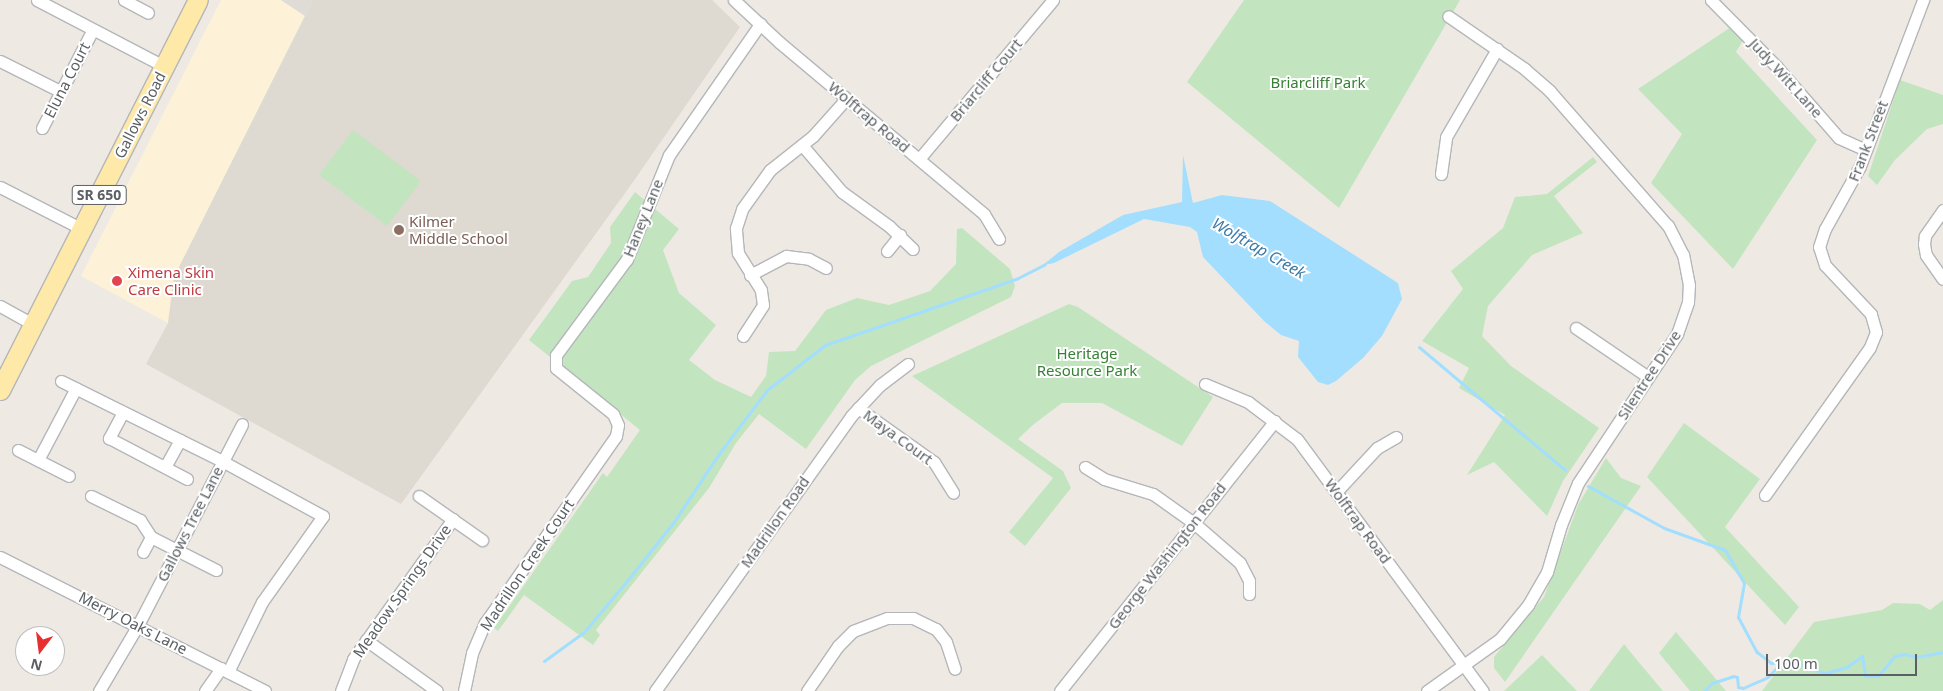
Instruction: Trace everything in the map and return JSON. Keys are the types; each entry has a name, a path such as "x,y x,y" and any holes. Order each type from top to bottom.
{"main road":[{"name":"Gallows Road","path":"0,390 198,0"}],"street":[{"path":"38,0 92,31 164,66"},
{"path":"124,0 148,12"},
{"name":"Wolftrap Road","path":"734,0 846,98 984,214 999,239"},
{"name":"Briarcliff Court","path":"919,159 1052,0"},
{"name":"Judy Witt Lane","path":"1711,0 1777,67 1839,138 1864,149"},
{"name":"Frank Street","path":"1764,495 1870,347 1876,332 1871,314 1826,265 1819,247 1825,229 1860,166 1864,149 1923,0"},
{"name":"Silentree Drive","path":"1427,691 1500,639 1528,605 1547,572 1560,525 1578,483 1677,334 1688,302 1687,269 1677,240 1550,91 1497,49 1448,16"},
{"name":"Haney Lane","path":"609,447 616,436 618,425 613,414 556,368 556,355 627,259 669,155 760,24"},
{"name":"Eluna Court","path":"42,128 92,31"},
{"path":"1442,174 1446,138 1497,49"},
{"path":"0,61 60,92"},
{"path":"743,336 763,305 761,290 750,275 738,252 738,216 770,170 802,145 846,98"},
{"path":"802,145 842,192 900,235 913,249"},
{"path":"0,187 82,229"},
{"path":"1943,210 1925,236 1924,244 1926,255 1943,279"},
{"path":"887,250 900,235"},
{"path":"750,275 786,256 809,259 826,268"},
{"path":"0,306 33,324"},
{"path":"1576,328 1648,377"},
{"name":"Madrillon Road","path":"655,691 858,408 880,385 908,364"},
{"path":"62,381 222,460 323,516 262,602 225,670 205,691"},
{"name":"Wolftrap Road","path":"1205,384 1237,396 1297,439 1483,691"},
{"path":"38,460 76,388"},
{"name":"Maya Court","path":"858,408 934,462 953,493"},
{"path":"123,412 109,438 187,479"},
{"name":"George Washington Road","path":"1063,690 1274,421"},
{"name":"Gallows Tree Lane","path":"100,691 138,625 242,424"},
{"path":"1337,492 1377,448 1396,437"},
{"path":"165,467 180,440"},
{"name":"Madrillon Creek Court","path":"464,691 475,646 484,623 609,447"},
{"path":"18,450 69,476"},
{"path":"1085,467 1104,479 1153,494 1194,522 1240,563 1249,581 1249,594"},
{"path":"91,496 140,520 151,537 216,570"},
{"name":"Meadow Springs Drive","path":"419,496 482,540"},
{"name":"Meadow Springs Drive","path":"341,691 353,659 452,519"},
{"path":"143,552 151,537"},
{"name":"Merry Oaks Lane","path":"0,557 138,625 265,691"},
{"path":"807,691 838,646 853,631 887,618 912,618 936,629 946,642 955,669"},
{"path":"366,640 437,691"}],"shaded area":[{"path":"221,0 281,0 305,16 174,277 168,323 81,276"},
{"path":"281,0 313,0 305,16"},
{"name":"Kilmer Middle School","path":"313,0 712,0 740,27 633,182 401,504 146,364 168,323 174,277"}],"green space":[{"name":"Briarcliff Park","path":"1244,0 1460,0 1339,208 1187,82"},
{"path":"1731,27 1743,40 1736,52 1817,140 1733,269 1651,183 1682,134 1638,89"},
{"path":"1900,80 1943,95 1943,124 1927,129 1895,160 1877,185 1868,176"},
{"path":"353,130 421,181 387,226 319,175"},
{"path":"1593,157 1597,162 1554,196 1583,233 1532,255 1488,306 1482,336 1511,366 1599,428 1563,481 1547,516 1494,462 1467,475 1505,415 1459,388 1469,368 1422,341 1463,289 1451,271 1503,228 1515,197 1547,194"},
{"path":"635,192 679,229 663,250 679,293 716,325 689,360 715,380 751,397 766,376 769,352 795,351 826,310 857,298 889,305 930,291 956,264 957,229 962,228 1010,269 1015,286 1011,297 871,366 855,380 806,449 759,414 736,443 709,488 596,630 600,635 593,645 524,595 498,631 494,628 603,473 607,477 640,430 529,340 572,281 588,277 611,243 610,227"},
{"name":"Heritage Resource Park","path":"1069,304 1078,307 1213,397 1182,446 1102,403 1062,403 1034,424 1018,439 1063,471 1071,488 1025,546 1009,532 1053,478 912,376"},
{"path":"1684,423 1760,479 1725,527 1799,607 1785,625 1647,477"},
{"path":"1606,458 1621,478 1641,486 1505,682 1494,668 1494,657 1544,597 1578,505"},
{"path":"1943,600 1943,691 1762,691 1814,622 1882,610 1893,603 1920,604 1930,610"},
{"path":"1676,632 1726,691 1690,691 1659,653"},
{"path":"1624,644 1632,654 1663,691 1589,691"},
{"path":"1542,655 1577,691 1504,691"}],"water":[{"path":"1183,155 1193,203 1222,195 1270,201 1398,283 1402,299 1382,336 1363,358 1336,381 1328,385 1318,382 1298,357 1299,341 1281,335 1264,321 1203,257 1197,232 1190,227 1144,219 1054,263 1043,265 1059,252 1123,215 1182,202"}],"waterway":[{"path":"544,661 584,632 626,582 673,523 718,455 767,390 825,345 1018,278 1045,264"},
{"name":"Wolftrap Creek","path":"1419,347 1565,470"},
{"name":"Wolftrap Creek","path":"1588,486 1664,528 1725,550 1744,583 1738,617 1757,652 1771,663 1793,661 1825,673 1847,667 1862,656 1865,676 1878,676 1895,656 1905,654 1916,657 1943,652"},
{"path":"1704,691 1712,683 1733,676 1737,677 1738,687 1743,688 1768,677 1780,664"}],"place":[{"name":"Kilmer Middle School","path":"399,230"},
{"name":"Ximena Skin Care Clinic","path":"117,281"}]}
